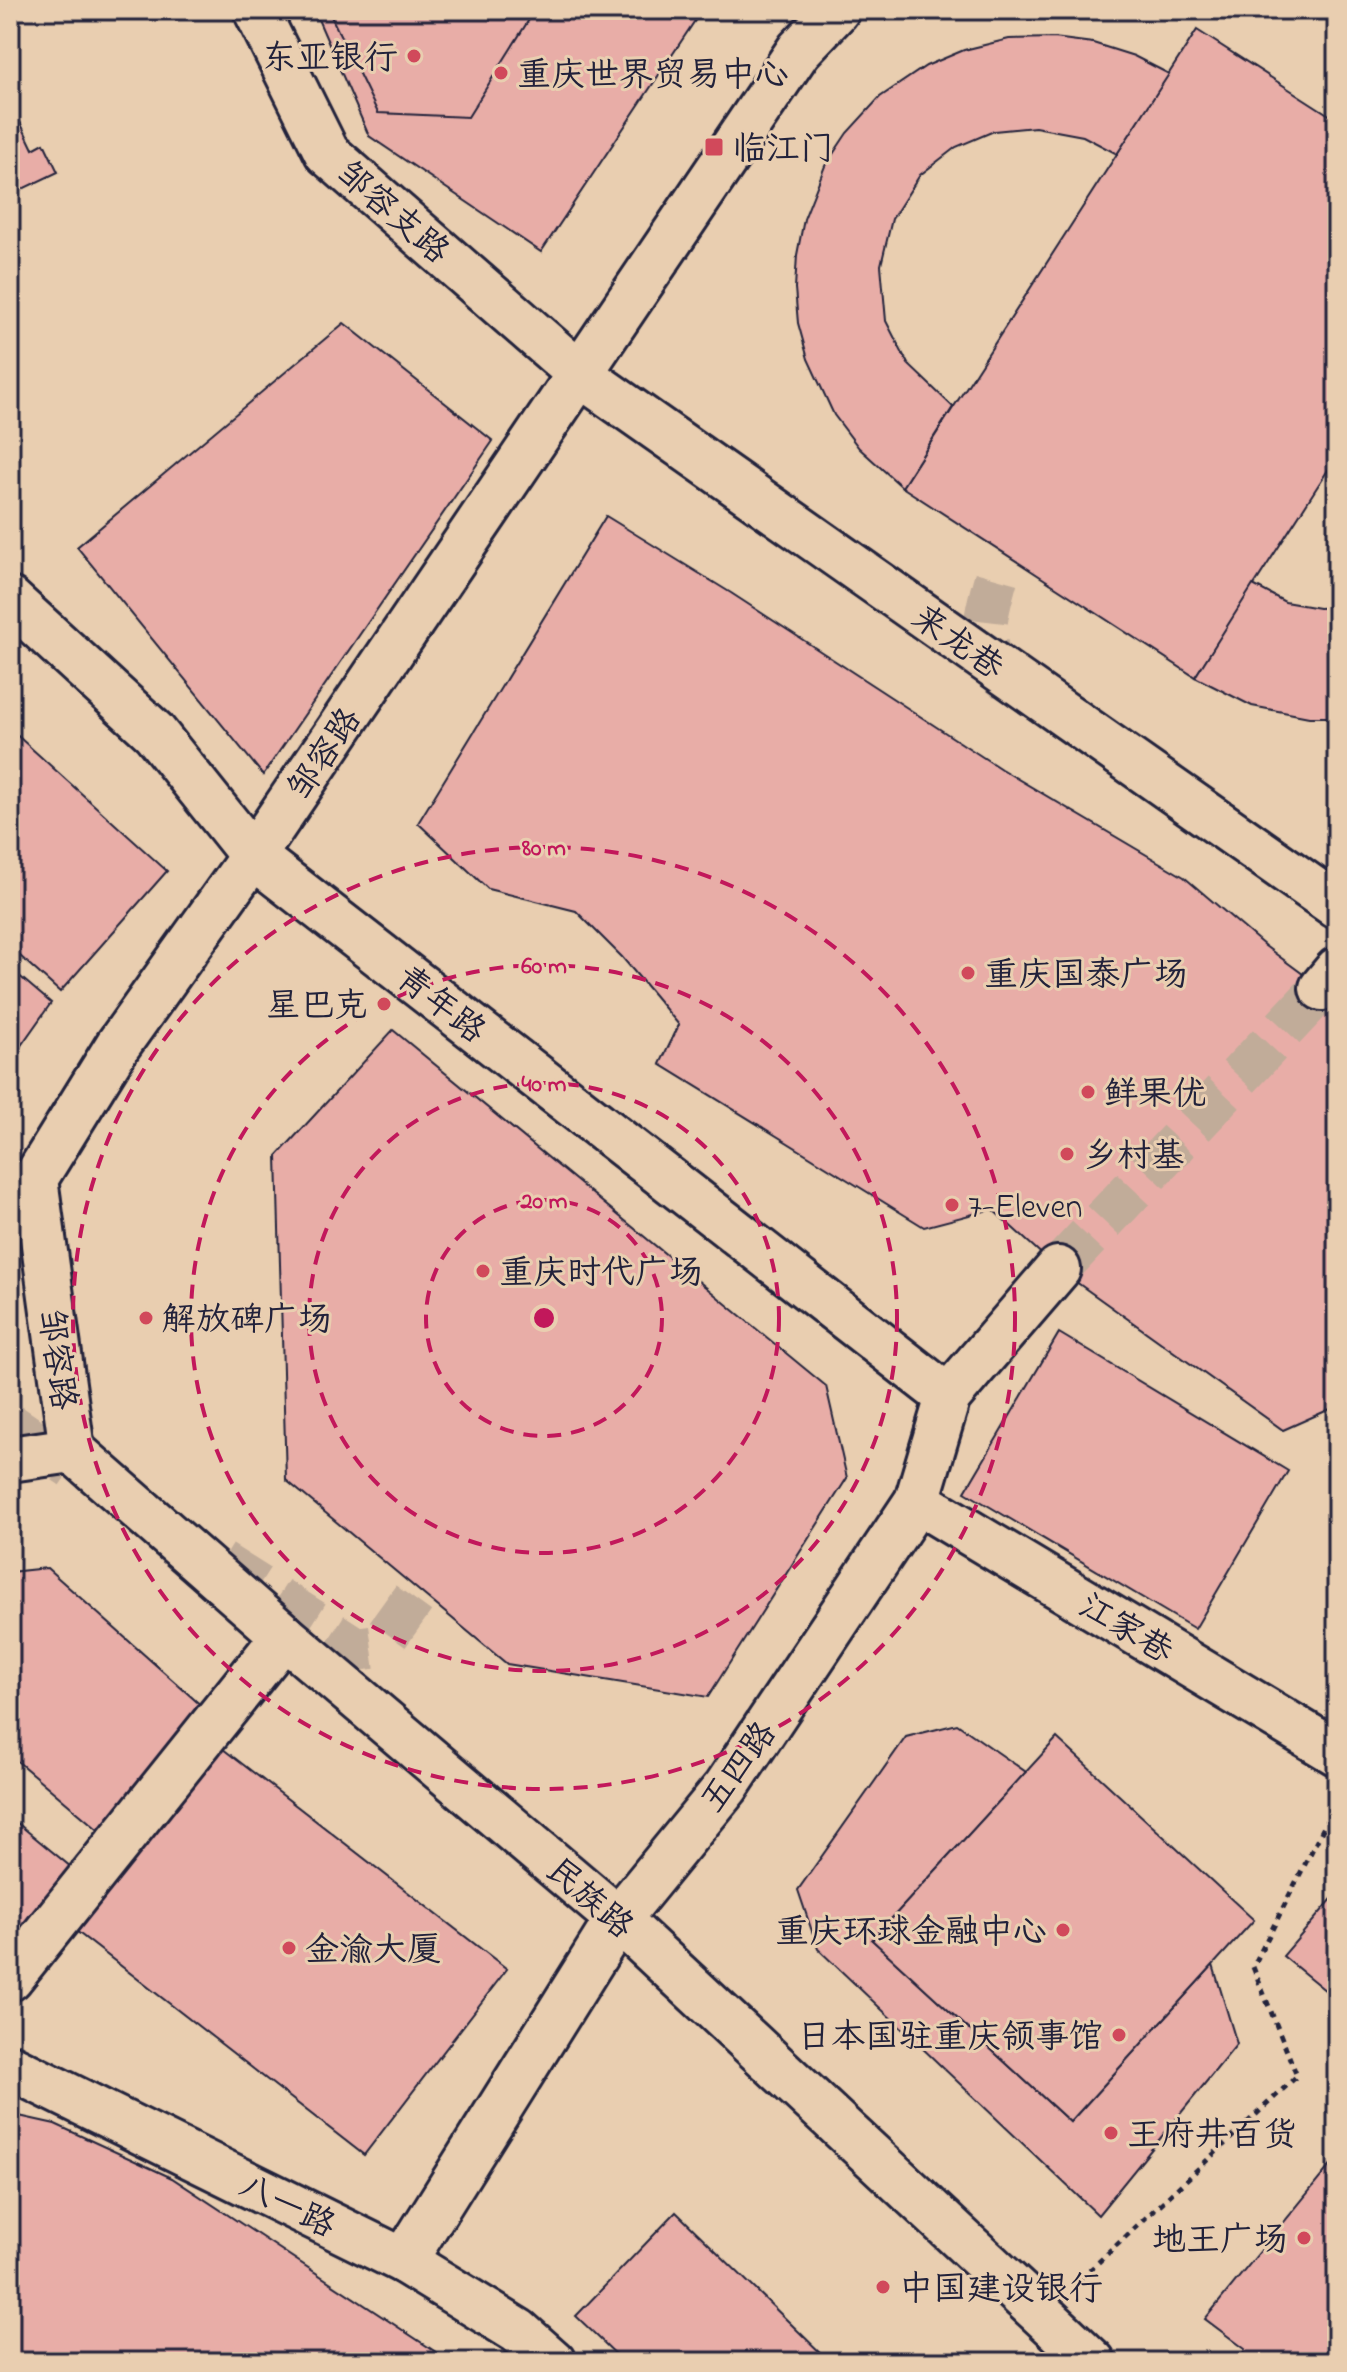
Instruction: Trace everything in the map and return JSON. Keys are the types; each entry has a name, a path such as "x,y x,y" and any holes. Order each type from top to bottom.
{"street":[{"name":"邹容支路","path":"256,10 327,153 581,375"},
{"name":"邹容路","path":"10,1459 72,1450 22,1182 253,856 581,375 802,30 837,10"},
{"name":"来龙巷","path":"581,375 1337,906"},
{"name":"青年路","path":"10,600 154,732 253,856 948,1397"},
{"name":"五四路","path":"404,2261 618,1919 726,1787 917,1501 948,1397 1058,1269"},
{"name":"民族路","path":"72,1450 284,1636 618,1919 1093,2362"},
{"name":"江家巷","path":"917,1501 1337,1753"},
{"path":"10,1978 284,1636"},
{"name":"八一路","path":"10,2067 404,2261 518,2331 553,2362"}],"path":[{"path":"1042,2315 1297,2076 1253,1967 1337,1801"}],"building":[{"name":"重庆世界贸易中心","path":"314,10 702,10 541,252 369,136"},
{"path":"328,10 535,10 468,117 378,113"},
{"path":"1197,30 1337,120 1337,456 1195,677 902,487"},
{"path":"1054,38 1093,43 1134,56 1169,74 1117,154 1083,136 1035,127 994,131 956,147 920,175 892,219 881,265 886,321 908,364 953,407 902,487 859,448 834,415 808,359 798,323 795,288 804,219 825,166 847,133 880,97 926,66 964,50 1009,39"},
{"path":"10,101 33,149 44,143 58,172 10,195"},
{"path":"344,323 493,441 263,775 77,547"},
{"name":"重庆国泰广场","path":"606,516 731,593 1001,769 1184,877 1265,946 1322,988 1337,993 1337,1406 1283,1430 1058,1269 992,1209 924,1227 660,1064 679,1025 622,957 576,911 488,889 418,823"},
{"path":"1253,585 1285,602 1319,608 1337,607 1337,717 1309,717 1252,706 1195,677"},
{"path":"10,729 167,871 60,992 10,947"},
{"path":"10,968 51,1003 10,1061"},
{"name":"重庆时代广场","path":"393,1030 826,1386 847,1478 708,1697 507,1664 286,1480 277,1156"},
{"path":"1059,1333 1288,1471 1195,1629 965,1492"},
{"path":"47,1568 205,1709 109,1839 10,1755 10,1572"},
{"path":"957,1724 1026,1772 872,1940 1070,2122 1213,1965 1237,2044 1098,2215 818,1949 798,1890 906,1737"},
{"name":"重庆环球金融中心","path":"1057,1738 1254,1920 1070,2122 872,1940"},
{"name":"金渝大厦","path":"214,1742 507,1969 364,2155 71,1927"},
{"path":"10,1817 77,1872 10,1953"},
{"path":"1337,1893 1337,2000 1283,1956"},
{"path":"10,2114 55,2124 172,2178 451,2362 10,2362"},
{"name":"地王广场","path":"1337,2157 1337,2362 1240,2362 1245,2349 1205,2319"},
{"path":"676,2212 830,2362 624,2362 576,2316"}],"tunnel":[{"path":"996,578 986,621 987,649 1000,673 1012,683"},
{"path":"1058,1269 1322,988"},
{"path":"10,1425 72,1467"},
{"path":"221,1563 356,1649 379,1646 418,1592"}],"place":[{"name":"东亚银行","path":"414,56"},
{"name":"重庆世界贸易中心","path":"501,73"},
{"name":"临江门","path":"714,147"},
{"name":"重庆国泰广场","path":"968,973"},
{"name":"星巴克","path":"384,1004"},
{"name":"鲜果优","path":"1088,1092"},
{"name":"乡村基","path":"1067,1154"},
{"name":"7-Eleven","path":"952,1205"},
{"name":"重庆时代广场","path":"483,1271"},
{"name":"解放碑广场","path":"146,1318"},
{"name":"重庆环球金融中心","path":"1063,1930"},
{"name":"金渝大厦","path":"289,1948"},
{"name":"日本国驻重庆领事馆","path":"1119,2035"},
{"name":"王府井百货","path":"1111,2133"},
{"name":"地王广场","path":"1304,2238"},
{"name":"中国建设银行","path":"883,2287"}]}
